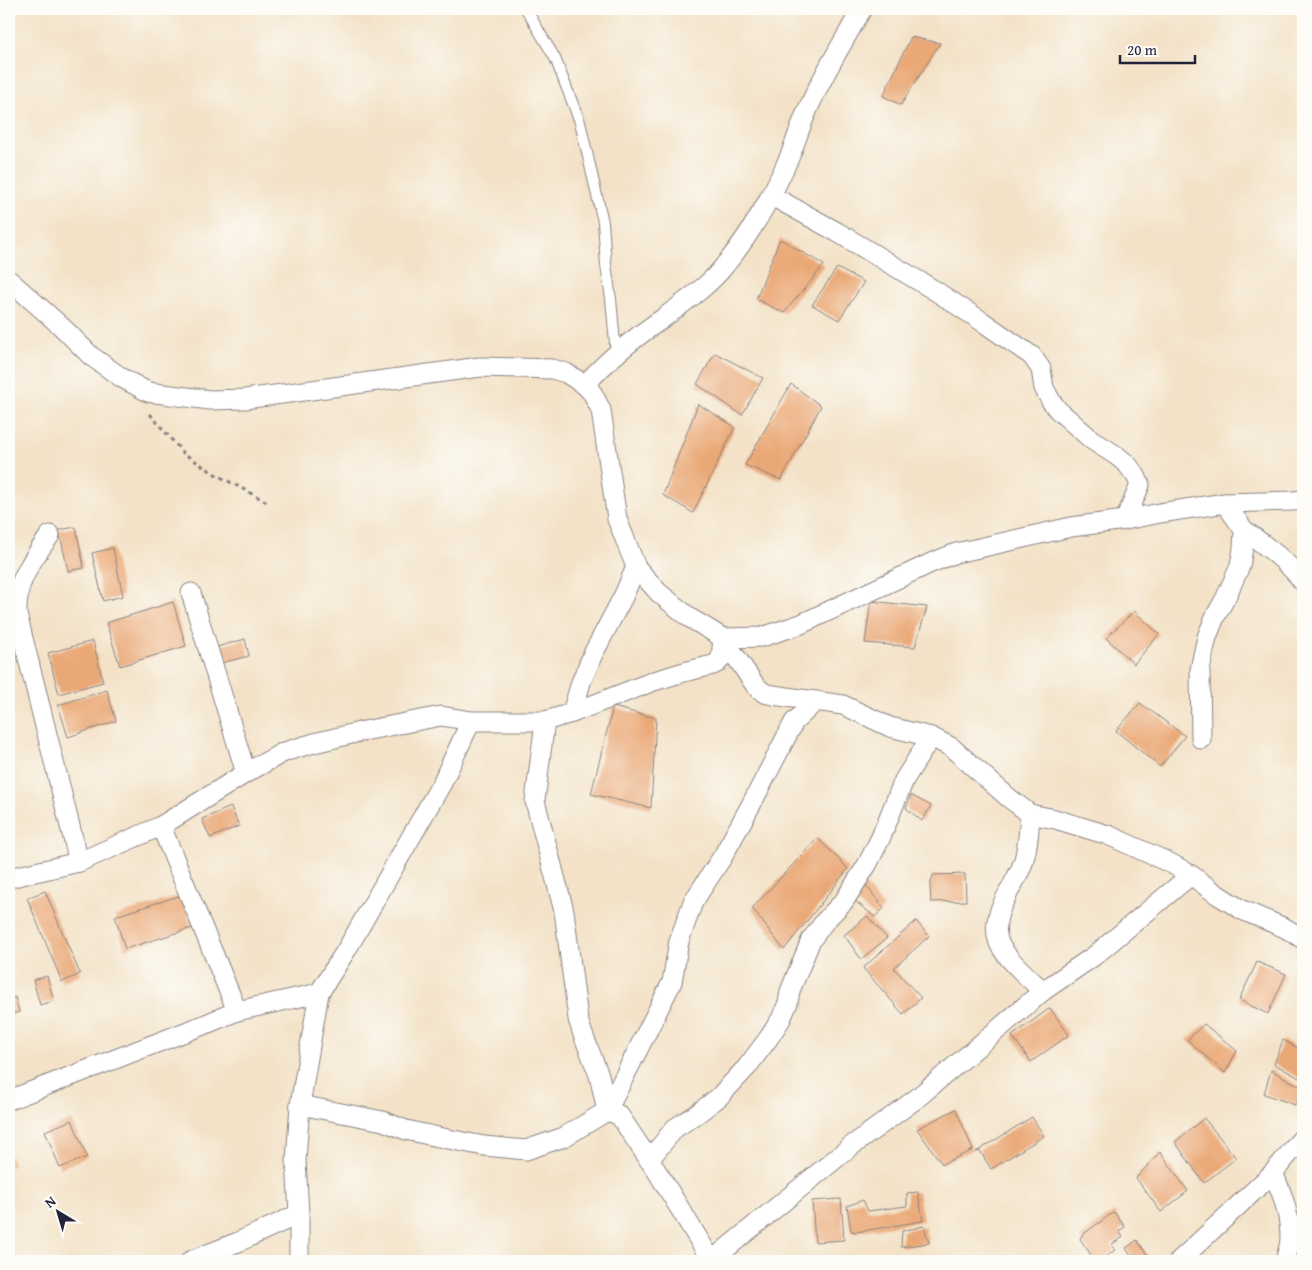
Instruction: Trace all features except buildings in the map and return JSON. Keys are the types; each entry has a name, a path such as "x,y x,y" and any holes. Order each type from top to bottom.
{"street":[{"path":"585,386 616,354 692,297 711,280 744,240 772,196 825,72 862,9"},
{"path":"772,196 934,290 1032,356 1041,369 1044,388 1050,401 1092,440 1122,460 1136,476 1140,485 1125,520"},
{"path":"9,280 62,327 91,356 122,378 148,392 210,400 245,399 480,367 552,369 566,373 593,394 601,410 617,519 636,567 659,593 682,612 723,638 755,685 764,693 843,705 890,726 931,737 951,747 1030,814 1056,819 1108,835 1172,864 1242,910 1285,928 1303,939"},
{"path":"723,638 762,637 800,624 931,563 956,554 1071,527 1160,513 1225,503 1303,500"},
{"path":"1225,503 1244,530 1285,563 1303,582"},
{"path":"1201,739 1200,670 1203,655 1207,637 1215,617 1240,566 1244,530"},
{"path":"50,535 22,582 18,597 18,614 79,862"},
{"path":"572,713 581,682 590,661 623,597 636,567"},
{"path":"191,593 246,773"},
{"path":"9,878 79,862 162,826 246,773 284,752 364,731 441,716 471,720 545,721 572,713 654,681 713,665 721,658 723,638"},
{"path":"300,1105 383,1122 406,1130 438,1137 484,1146 526,1150 564,1137 607,1112 672,982 679,941 693,902 723,856 794,722 816,701"},
{"path":"299,1261 296,1160 300,1105 318,993 347,950 442,784 471,720"},
{"path":"545,721 535,801 564,911 578,1019 599,1075 607,1112"},
{"path":"649,1160 675,1128 719,1097 768,1039 781,1019 788,1003 790,991 810,940 844,901 867,866 904,780 931,737"},
{"path":"1030,814 1027,848 1022,866 998,914 997,933 999,942 1008,955 1043,991"},
{"path":"162,826 237,1011"},
{"path":"607,1112 619,1115 712,1261 850,1147 916,1099 1043,991 1094,956 1191,875"},
{"path":"9,1100 237,1011 318,993"},
{"path":"1179,1261 1273,1173 1303,1137"},
{"path":"1273,1173 1280,1188 1288,1221 1290,1238 1285,1261"},
{"path":"190,1261 238,1242 299,1214"}],"lane":[{"path":"526,9 555,58 580,122 603,222 616,354"}],"path":[{"path":"144,407 183,453 214,474 267,502"}]}
